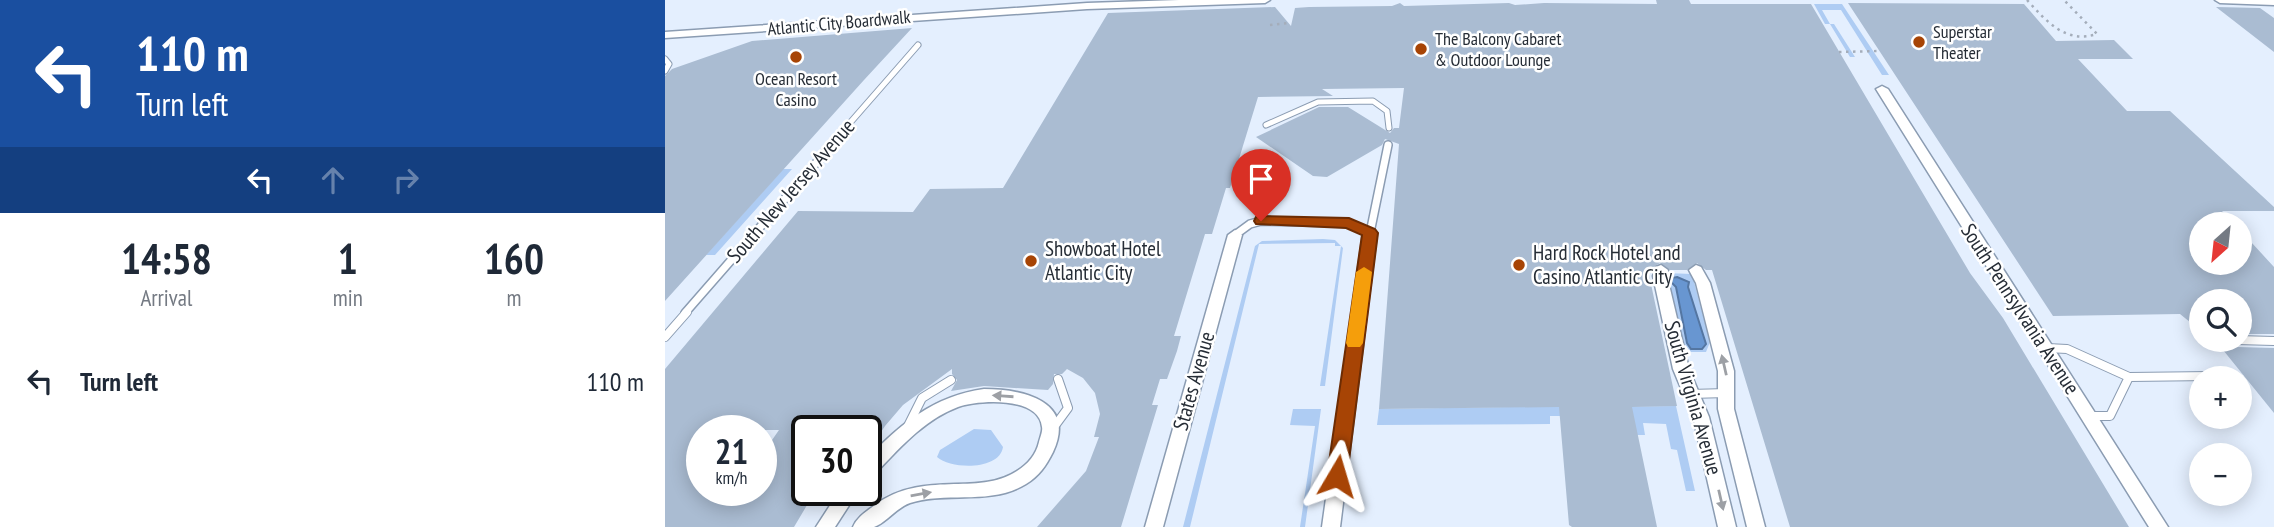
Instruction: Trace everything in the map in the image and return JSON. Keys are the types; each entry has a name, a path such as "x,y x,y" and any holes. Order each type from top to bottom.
{"street":[{"name":"Atlantic City Boardwalk","path":"665,35 1074,7 1265,0"},
{"path":"2220,0 2274,2"},
{"name":"South Pennsylvania Avenue","path":"1882,89 2159,527"},
{"path":"1331,527 1370,233"},
{"name":"States Avenue","path":"1154,527 1235,235"},
{"name":"South Virginia Avenue","path":"1661,270 1660,276 1681,369 1701,417 1727,527"},
{"name":"South Virginia Avenue","path":"1696,270 1703,283 1726,371 1726,409 1756,527"},
{"path":"862,527 887,507 909,496 990,489 1013,482 1028,474 1036,465 1044,453 1052,430 1042,407 1028,400 989,395 968,397 932,413 882,456"},
{"path":"825,527 839,506"}],"lane":[{"name":"South New Jersey Avenue","path":"665,337 918,45"},
{"path":"665,59 669,64 665,71"},
{"path":"1266,124 1318,102 1354,100 1373,101 1387,111 1389,128"},
{"path":"1235,235 1250,224 1261,221 1349,223 1370,233 1388,145"},
{"path":"2252,340 2274,341"},
{"path":"2045,348 2067,349 2129,377 2189,376"},
{"path":"2088,416 2110,416 2129,377"},
{"path":"1052,430 1067,408 1058,379"},
{"path":"904,435 922,398 951,380"},
{"path":"1691,394 1728,393"}],"path":[{"path":"2027,0 2058,31 2076,37 2097,34 2064,0"},
{"path":"1270,25 1290,23"},
{"path":"1839,52 1878,51"}],"shaded area":[{"path":"1814,4 1842,4 1889,75 1882,75 1841,10 1822,10 1830,24 1825,24"},
{"path":"1830,24 1834,24 1855,57 1850,57"},
{"path":"783,169 792,169 715,255 706,255"},
{"path":"1323,239 1335,240 1341,246 1335,246 1335,243 1259,244 1190,527 1183,527 1255,246 1262,241"},
{"path":"1341,246 1343,248 1325,386 1320,386"},
{"path":"1665,273 1692,274 1710,342 1706,352 1691,352 1682,341"},
{"path":"1677,277 1689,282 1688,287 1706,344 1702,349 1691,349 1687,343 1676,287 1671,282 1672,278"},
{"path":"1574,406 1567,416 1550,416 1550,424 1377,425 1379,409"},
{"path":"1676,406 1695,491 1686,491 1677,450 1671,449 1666,424 1643,423 1645,435 1637,435 1601,407"},
{"path":"1293,409 1321,409 1305,527 1300,527 1315,426 1290,425"},
{"path":"974,429 991,430 1003,447 994,460 985,464 964,466 937,457 940,450"}],"building":[{"path":"1656,0 1689,0 1691,4 1811,4 1970,273 2003,318 2129,527 1790,527 1712,270 1706,270 1697,263 1687,270 1670,270 1660,263 1648,270 1677,406 1632,407 1657,527 1572,527 1569,525 1559,407 1379,409 1399,144 1385,139 1382,145 1327,177 1313,176 1256,137 1319,107 1348,107 1390,133 1394,128 1399,128 1404,88 1322,89 1333,96 1258,97 1230,188 1226,188 1212,234 1205,234 1174,336 1181,336 1177,351 1167,379 1160,379 1152,405 1158,405 1121,527 1037,527 1086,471 1099,437 1094,437 1100,414 1095,393 1083,378 1067,369 1062,374 1054,374 1053,384 1048,390 984,386 951,391 957,380 952,369 903,405 882,430 882,415 791,415 791,506 806,506 794,527 665,527 665,369 798,211 913,212 930,189 1003,188 1108,13 1275,7 1291,26 1295,8 1392,6 1400,3 1404,6 1657,4"},
{"path":"1848,3 2024,4 2056,41 2114,40 2133,59 2078,59 2127,111 2170,111 2274,207 2274,211 2189,212 2189,275 2252,275 2252,243 2274,267 2274,334 2252,334 2252,289 2189,289 2189,321 2180,314 2053,316"},
{"path":"2216,7 2260,8 2274,18 2274,52"},
{"path":"912,28 665,301 665,76 672,69 752,41"},
{"path":"2252,347 2274,348 2274,413 2252,386 2252,366 2236,366 2225,352 2252,352"}],"slow traffic":[{"path":"1354,343 1364,272"}],"place":[{"name":"Superstar Theater","path":"1919,42"},
{"name":"The Balcony Cabaret & Outdoor Lounge","path":"1421,49"},
{"name":"Ocean Resort Casino","path":"796,57"},
{"name":"Showboat Hotel Atlantic City","path":"1031,261"},
{"name":"Hard Rock Hotel and Casino Atlantic City","path":"1519,265"}],"route":[{"path":"1261,221 1349,223 1370,233 1337,476"}]}
